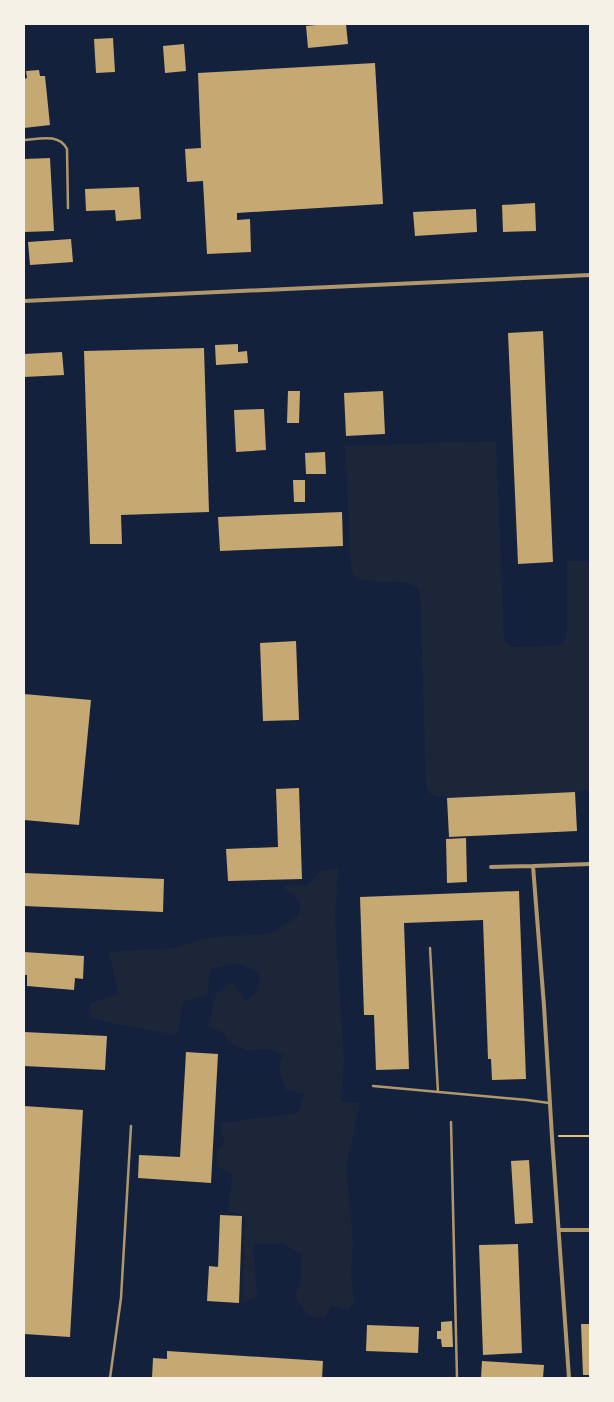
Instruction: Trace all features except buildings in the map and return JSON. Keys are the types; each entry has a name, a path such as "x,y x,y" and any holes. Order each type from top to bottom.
{"street":[{"path":"24,301 590,275"},
{"path":"491,867 590,864"},
{"path":"533,866 569,1378"},
{"path":"559,1230 590,1230"}],"lane":[{"path":"24,140 57,138 64,143 66,149 68,208"},
{"path":"430,948 438,1092"},
{"path":"373,1086 549,1103"},
{"path":"451,1122 457,1378"},
{"path":"110,1378 121,1298 131,1126"}],"path":[{"path":"552,1136 590,1136"}],"shaded area":[{"path":"496,441 504,636 507,643 512,647 557,646 563,643 567,633 567,561 590,561 590,789 575,792 447,798 430,793 426,783 420,591 418,587 406,583 360,580 355,576 351,567 345,446"},
{"path":"338,869 335,918 344,1060 341,1102 360,1103 346,1167 353,1242 351,1271 354,1303 347,1311 332,1305 324,1318 309,1316 294,1296 300,1284 302,1254 283,1244 253,1244 257,1296 242,1303 245,1216 242,1214 228,1212 232,1175 217,1166 217,1149 225,1143 220,1123 298,1113 304,1094 286,1090 280,1073 279,1062 284,1056 271,1049 246,1050 232,1044 223,1033 208,1027 216,994 232,982 246,1001 258,990 260,972 235,963 211,969 207,995 183,1002 177,1035 121,1025 89,1017 91,1003 118,994 109,952 172,948 212,937 270,934 299,915 300,900 282,887 294,884 306,887 320,871"}]}
